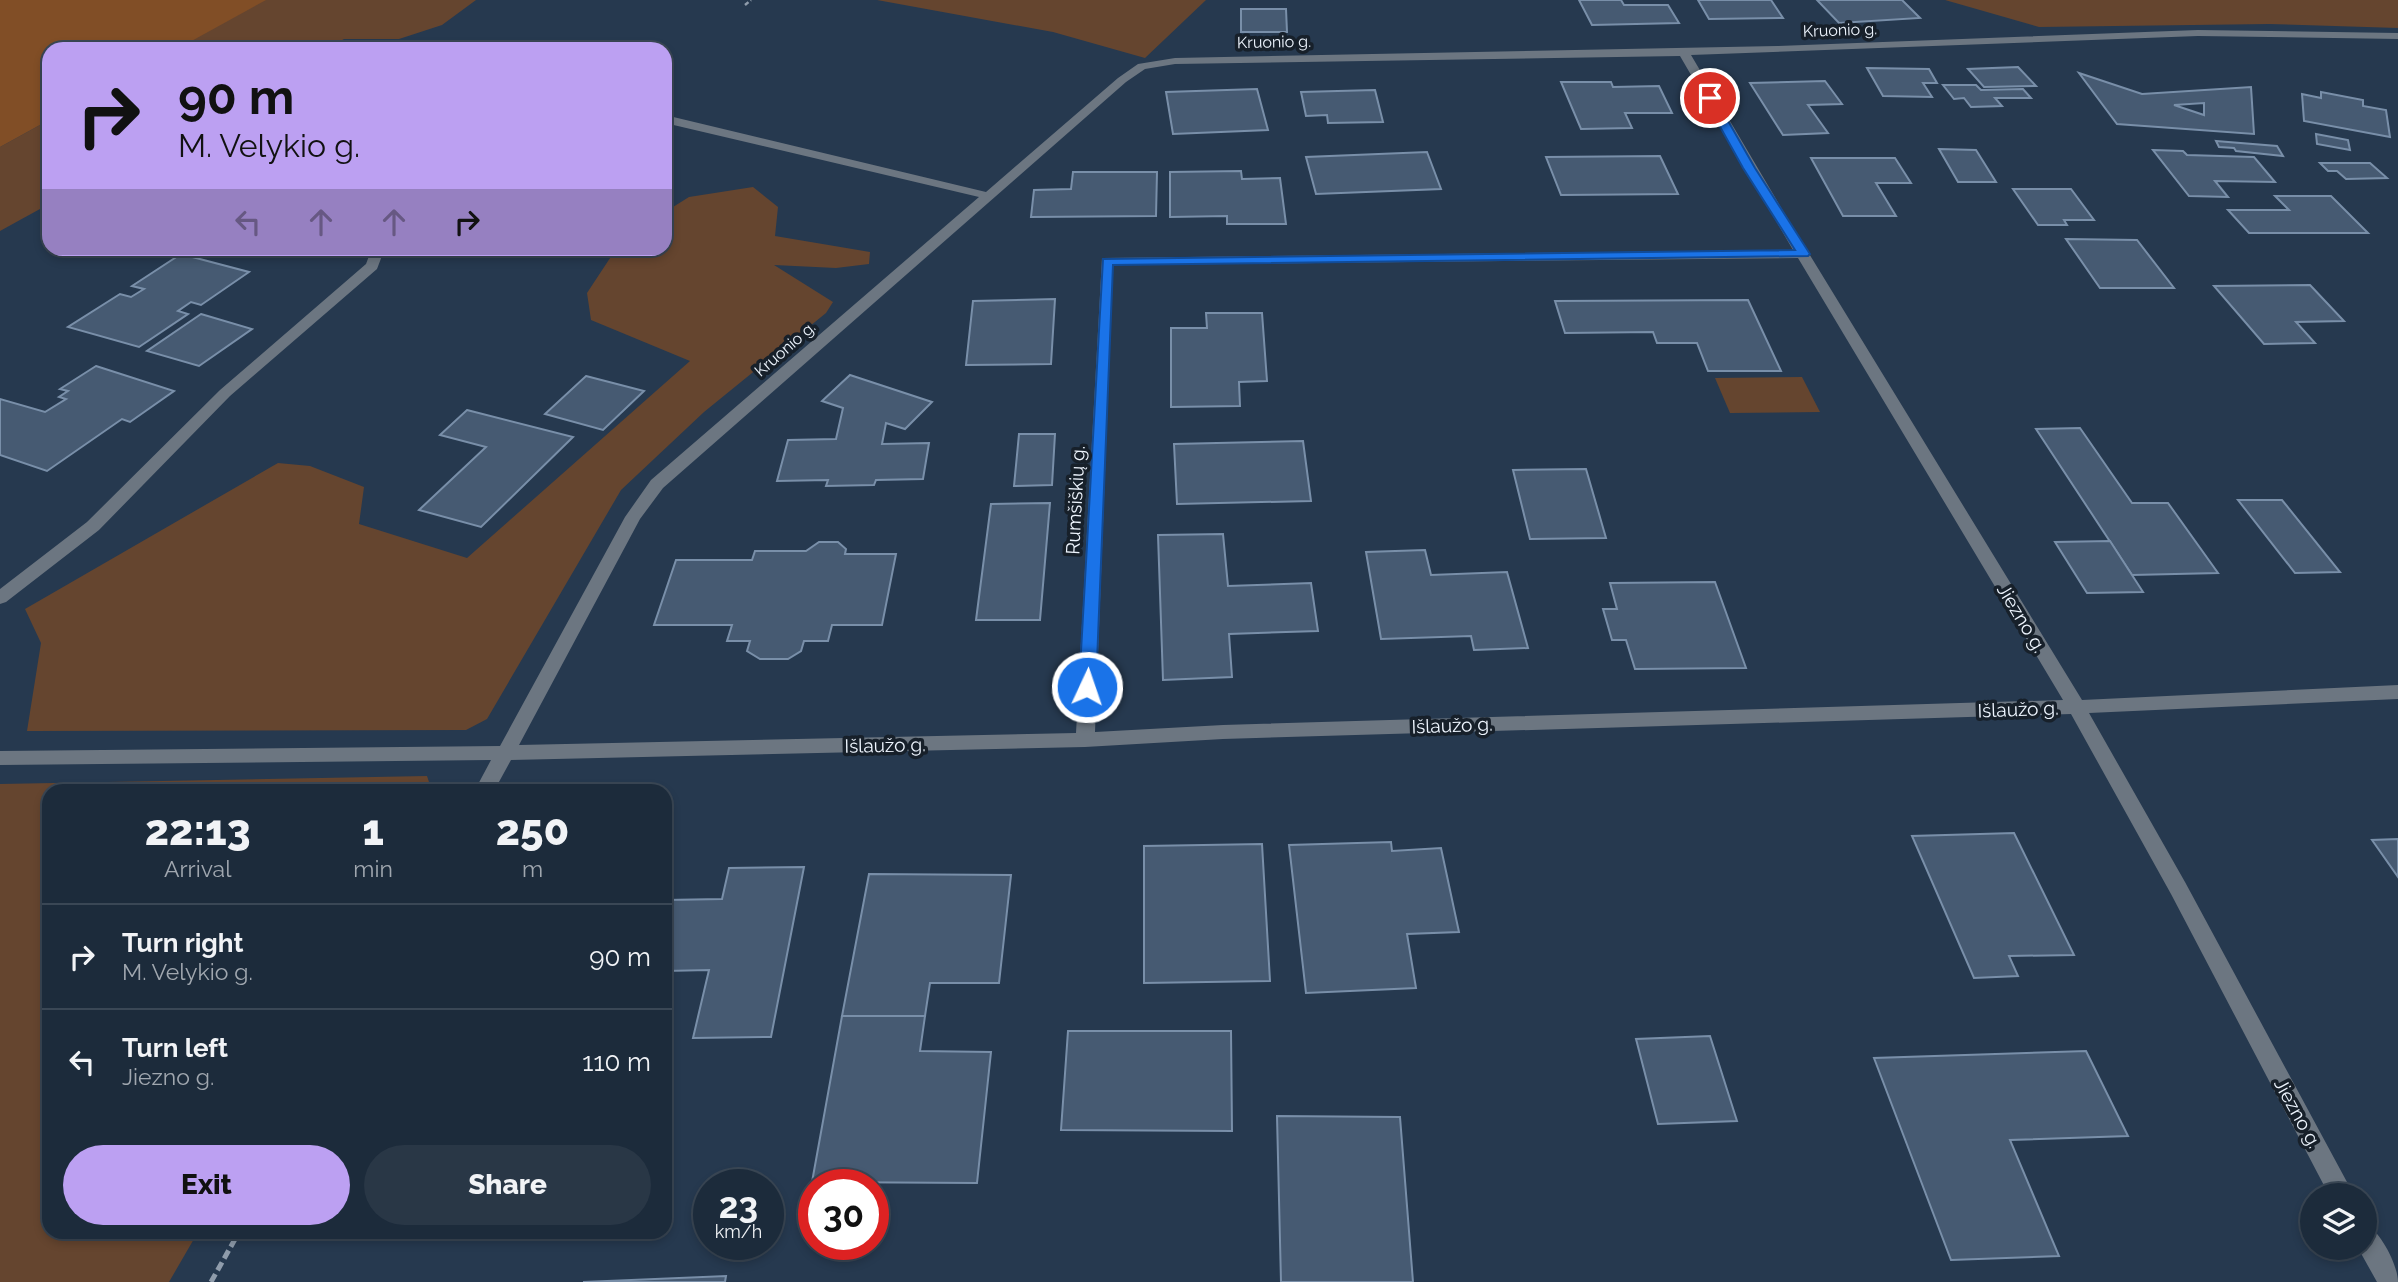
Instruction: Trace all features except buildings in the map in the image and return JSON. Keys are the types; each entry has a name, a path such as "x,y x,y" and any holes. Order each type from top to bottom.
{"street":[{"name":"Kruonio g.","path":"488,784 633,517 657,484 1122,80 1142,66 1154,63 1683,51 2195,34 2350,33 2398,36"},
{"name":"Jiezno g.","path":"1683,51 1749,168 1804,254 2076,707 2336,1183"},
{"path":"672,121 989,196"},
{"name":"Rumšiškių g.","path":"1085,740 1108,261 1804,254"},
{"path":"0,598 93,526 225,393 372,266 376,256"},
{"name":"Išlaužo g.","path":"0,758 505,753 1085,740 1223,732 2076,707 2398,692"},
{"path":"2377,1258 2390,1282"}],"path":[{"path":"744,5 751,0"},
{"path":"211,1282 235,1239"}],"shaded area":[{"path":"0,0 476,0 442,25 399,39 344,39 339,42 42,42"},
{"path":"0,0 266,0 190,42 42,42 42,124 0,147"},
{"path":"877,0 1206,0 1145,58 1053,32"},
{"path":"1945,0 2398,0 2398,28 2269,24 2039,27"},
{"path":"42,124 42,208 0,231 0,147"},
{"path":"753,187 778,207 775,236 870,252 869,264 836,268 774,265 833,302 826,313 704,412 621,490 487,719 466,730 27,731 41,643 25,609 278,463 310,466 364,487 359,524 467,558 690,361 591,320 587,293 611,256 672,256 672,208 689,197"},
{"path":"1802,377 1820,412 1730,413 1715,378"},
{"path":"427,776 430,784 42,784 42,1239 194,1239 169,1282 0,1282 0,784"}],"route":[{"path":"1087,687 1108,261 1804,254 1749,168 1710,98"}]}
